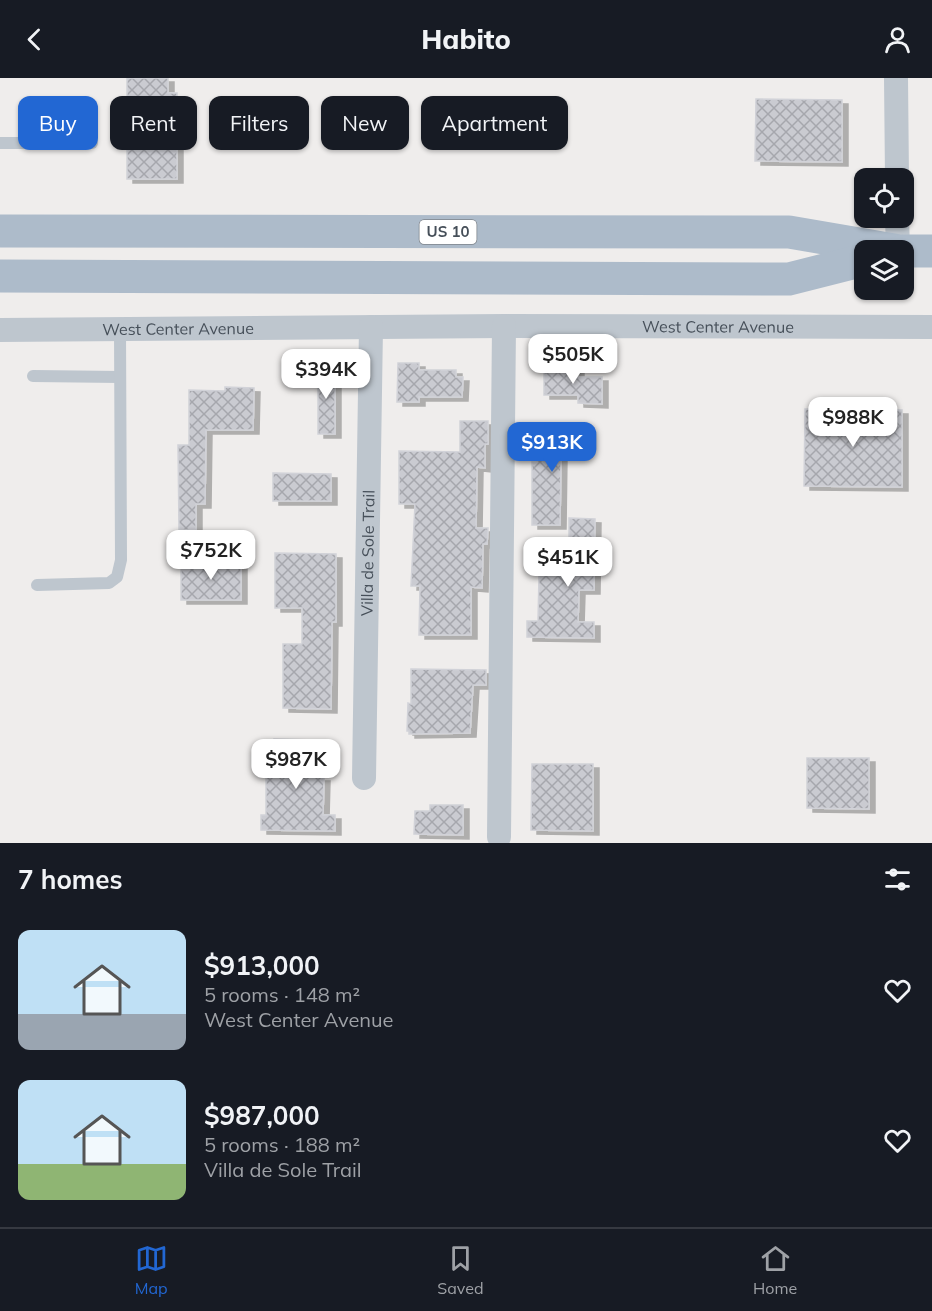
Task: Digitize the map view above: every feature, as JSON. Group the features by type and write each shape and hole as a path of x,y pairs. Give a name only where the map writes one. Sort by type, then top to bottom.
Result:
{"main road":[{"name":"US 10","path":"0,231 789,232 854,243"},
{"path":"914,251 932,251"},
{"path":"0,276 789,279 854,263"}],"street":[{"path":"896,78 897,168"},
{"path":"499,837 504,326"},
{"name":"West Center Avenue","path":"0,330 504,326 932,327"},
{"name":"Villa de Sole Trail","path":"364,778 371,327"}],"lane":[{"path":"0,142 18,142"},
{"path":"37,585 109,583 117,577 121,560 120,329"},
{"path":"33,376 120,377"}],"building":[{"path":"127,78 168,78 168,93 177,93 177,96 127,96"},
{"path":"756,99 842,100 842,162 755,161"},
{"path":"127,150 177,150 177,179 127,179"},
{"path":"398,363 419,363 419,370 456,370 456,377 463,377 462,397 419,397 419,402 397,402"},
{"path":"318,366 335,366 335,434 318,434"},
{"path":"544,368 578,368 578,377 602,377 602,404 578,403 578,395 544,395"},
{"path":"225,387 254,388 253,430 206,430 205,504 196,504 196,530 179,530 178,445 189,445 189,390 225,391"},
{"path":"805,409 902,410 902,487 804,486"},
{"path":"460,421 488,421 485,468 477,467 476,528 488,528 487,544 483,544 482,588 471,587 471,635 419,635 420,586 411,586 415,504 399,504 399,451 460,452"},
{"path":"537,431 586,432 586,453 561,453 560,525 532,525 532,462 537,462"},
{"path":"273,473 331,474 331,501 273,501"},
{"path":"569,518 595,519 594,590 579,590 578,622 594,622 594,638 527,637 527,621 538,621 539,574 569,575"},
{"path":"275,553 336,554 336,622 332,622 331,709 283,708 283,644 302,644 302,608 275,608"},
{"path":"181,562 241,563 241,600 181,600"},
{"path":"411,669 486,670 486,685 473,685 470,733 409,734 407,731 408,703 411,704"},
{"path":"274,739 318,740 317,777 324,777 323,815 335,815 335,831 261,830 261,815 266,815 266,775 273,775"},
{"path":"807,758 869,758 869,809 807,808"},
{"path":"532,764 593,764 593,831 531,830"},
{"path":"430,805 463,805 463,835 414,834 415,811 430,811"}]}
